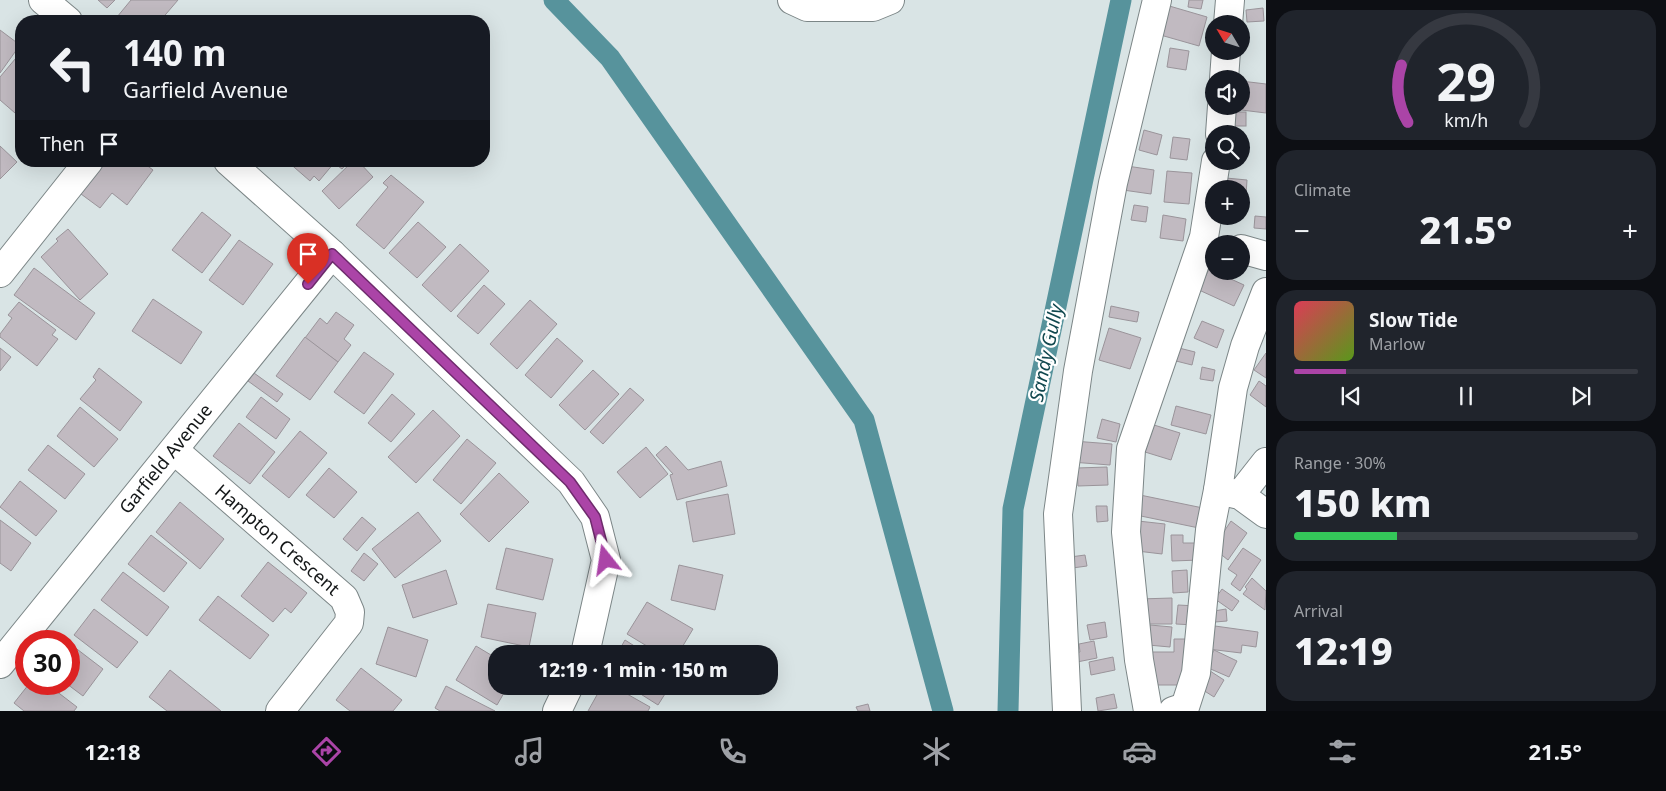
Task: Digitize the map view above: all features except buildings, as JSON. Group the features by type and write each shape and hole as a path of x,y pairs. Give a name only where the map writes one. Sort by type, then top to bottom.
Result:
{"street":[{"path":"43,0 61,15"},
{"path":"792,0 807,7 873,7 890,0"},
{"path":"1068,711 1058,514 1078,371 1110,202 1157,0"},
{"path":"1229,15 1230,0"},
{"path":"0,273 84,167"},
{"path":"235,167 332,254 570,482 595,517 606,560 587,645"},
{"path":"1215,235 1216,170"},
{"path":"1250,252 1266,256"},
{"name":"Garfield Avenue","path":"0,664 332,254"},
{"path":"1148,711 1138,660 1126,532 1131,449 1205,265"},
{"path":"1229,493 1233,388 1245,346 1266,292"},
{"name":"Hampton Crescent","path":"174,450 344,598 350,612 349,623 280,711"},
{"path":"1173,711 1185,707 1196,674 1210,530 1229,493 1266,462"},
{"path":"1229,493 1266,514"},
{"path":"557,711 565,695"}],"waterway":[{"path":"554,0 610,58 864,420 943,711"},
{"name":"Sandy Gully","path":"1008,711 1013,509 1121,0"}],"route":[{"path":"308,284 332,254 570,482 595,517 606,560"}]}
